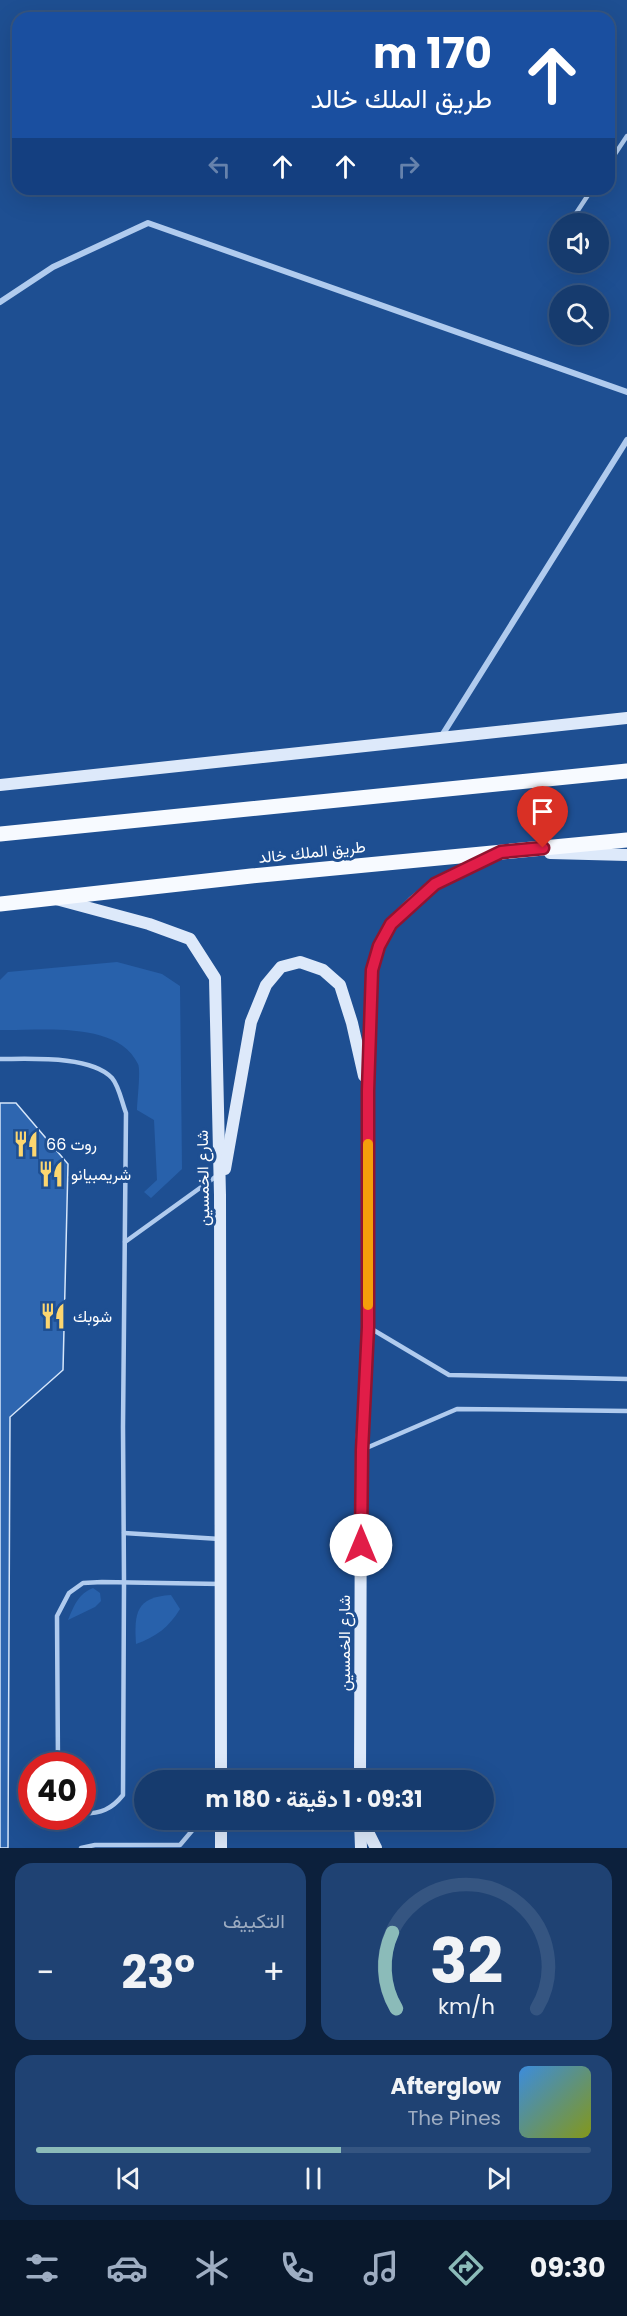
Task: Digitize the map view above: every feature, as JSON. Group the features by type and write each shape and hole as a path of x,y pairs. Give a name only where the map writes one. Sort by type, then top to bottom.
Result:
{"main road":[{"path":"0,834 627,771"},
{"name":"طريق الملك خالد","path":"0,904 252,876 627,840"}],"street":[{"path":"0,302 53,267 148,224 627,392"},
{"path":"440,739 627,440"},
{"path":"0,785 627,718"},
{"path":"501,852 627,855"},
{"name":"شارع الخمسين","path":"360,1770 362,1450 368,1327 368,1091 372,970 379,946 391,924 435,884 501,852"},
{"path":"0,909 54,899"},
{"name":"شارع الخمسين","path":"54,899 149,924 190,939 215,978 220,1173 221,1770"},
{"path":"220,1195 251,1022 266,985 281,967 300,962 323,970 340,985 352,1023 368,1091"},
{"path":"221,1830 221,1848"},
{"path":"361,1830 361,1848"},
{"path":"366,1830 376,1848"}],"lane":[{"path":"615,154 627,136"},
{"path":"576,213 588,195"},
{"path":"0,1059 43,1059 94,1066 113,1079 126,1113 123,1795 115,1805 96,1813"},
{"path":"125,1242 220,1173"},
{"path":"368,1327 449,1375 627,1379"},
{"path":"362,1450 456,1409 627,1411"},
{"path":"124,1533 222,1539"},
{"path":"58,1752 57,1616 69,1593 83,1583 222,1584"},
{"path":"81,1848 95,1845 180,1845 193,1830"}],"shaded area":[{"path":"117,962 162,974 180,986 182,1169 151,1198 144,1192 157,1180 154,1120 137,1110 139,1067 128,1050 113,1040 96,1034 56,1030 0,1030 0,980 8,972"},
{"path":"93,1588 100,1593 101,1601 95,1607 68,1620 80,1597"},
{"path":"171,1595 180,1609 176,1615 161,1631 136,1644 137,1615 144,1603 159,1596"}],"building":[{"path":"0,1103 16,1103 68,1164 63,1370 10,1417 8,1848 0,1848"}],"slow traffic":[{"path":"368,1144 368,1305"}],"place":[{"name":"روت 66","path":"26,1144"},
{"name":"شريمبيانو","path":"51,1174"},
{"name":"شوبك","path":"53,1316"}],"route":[{"path":"361,1545 362,1450 368,1327 368,1091 372,970 379,946 391,924 435,884 501,852 543,848"}]}
